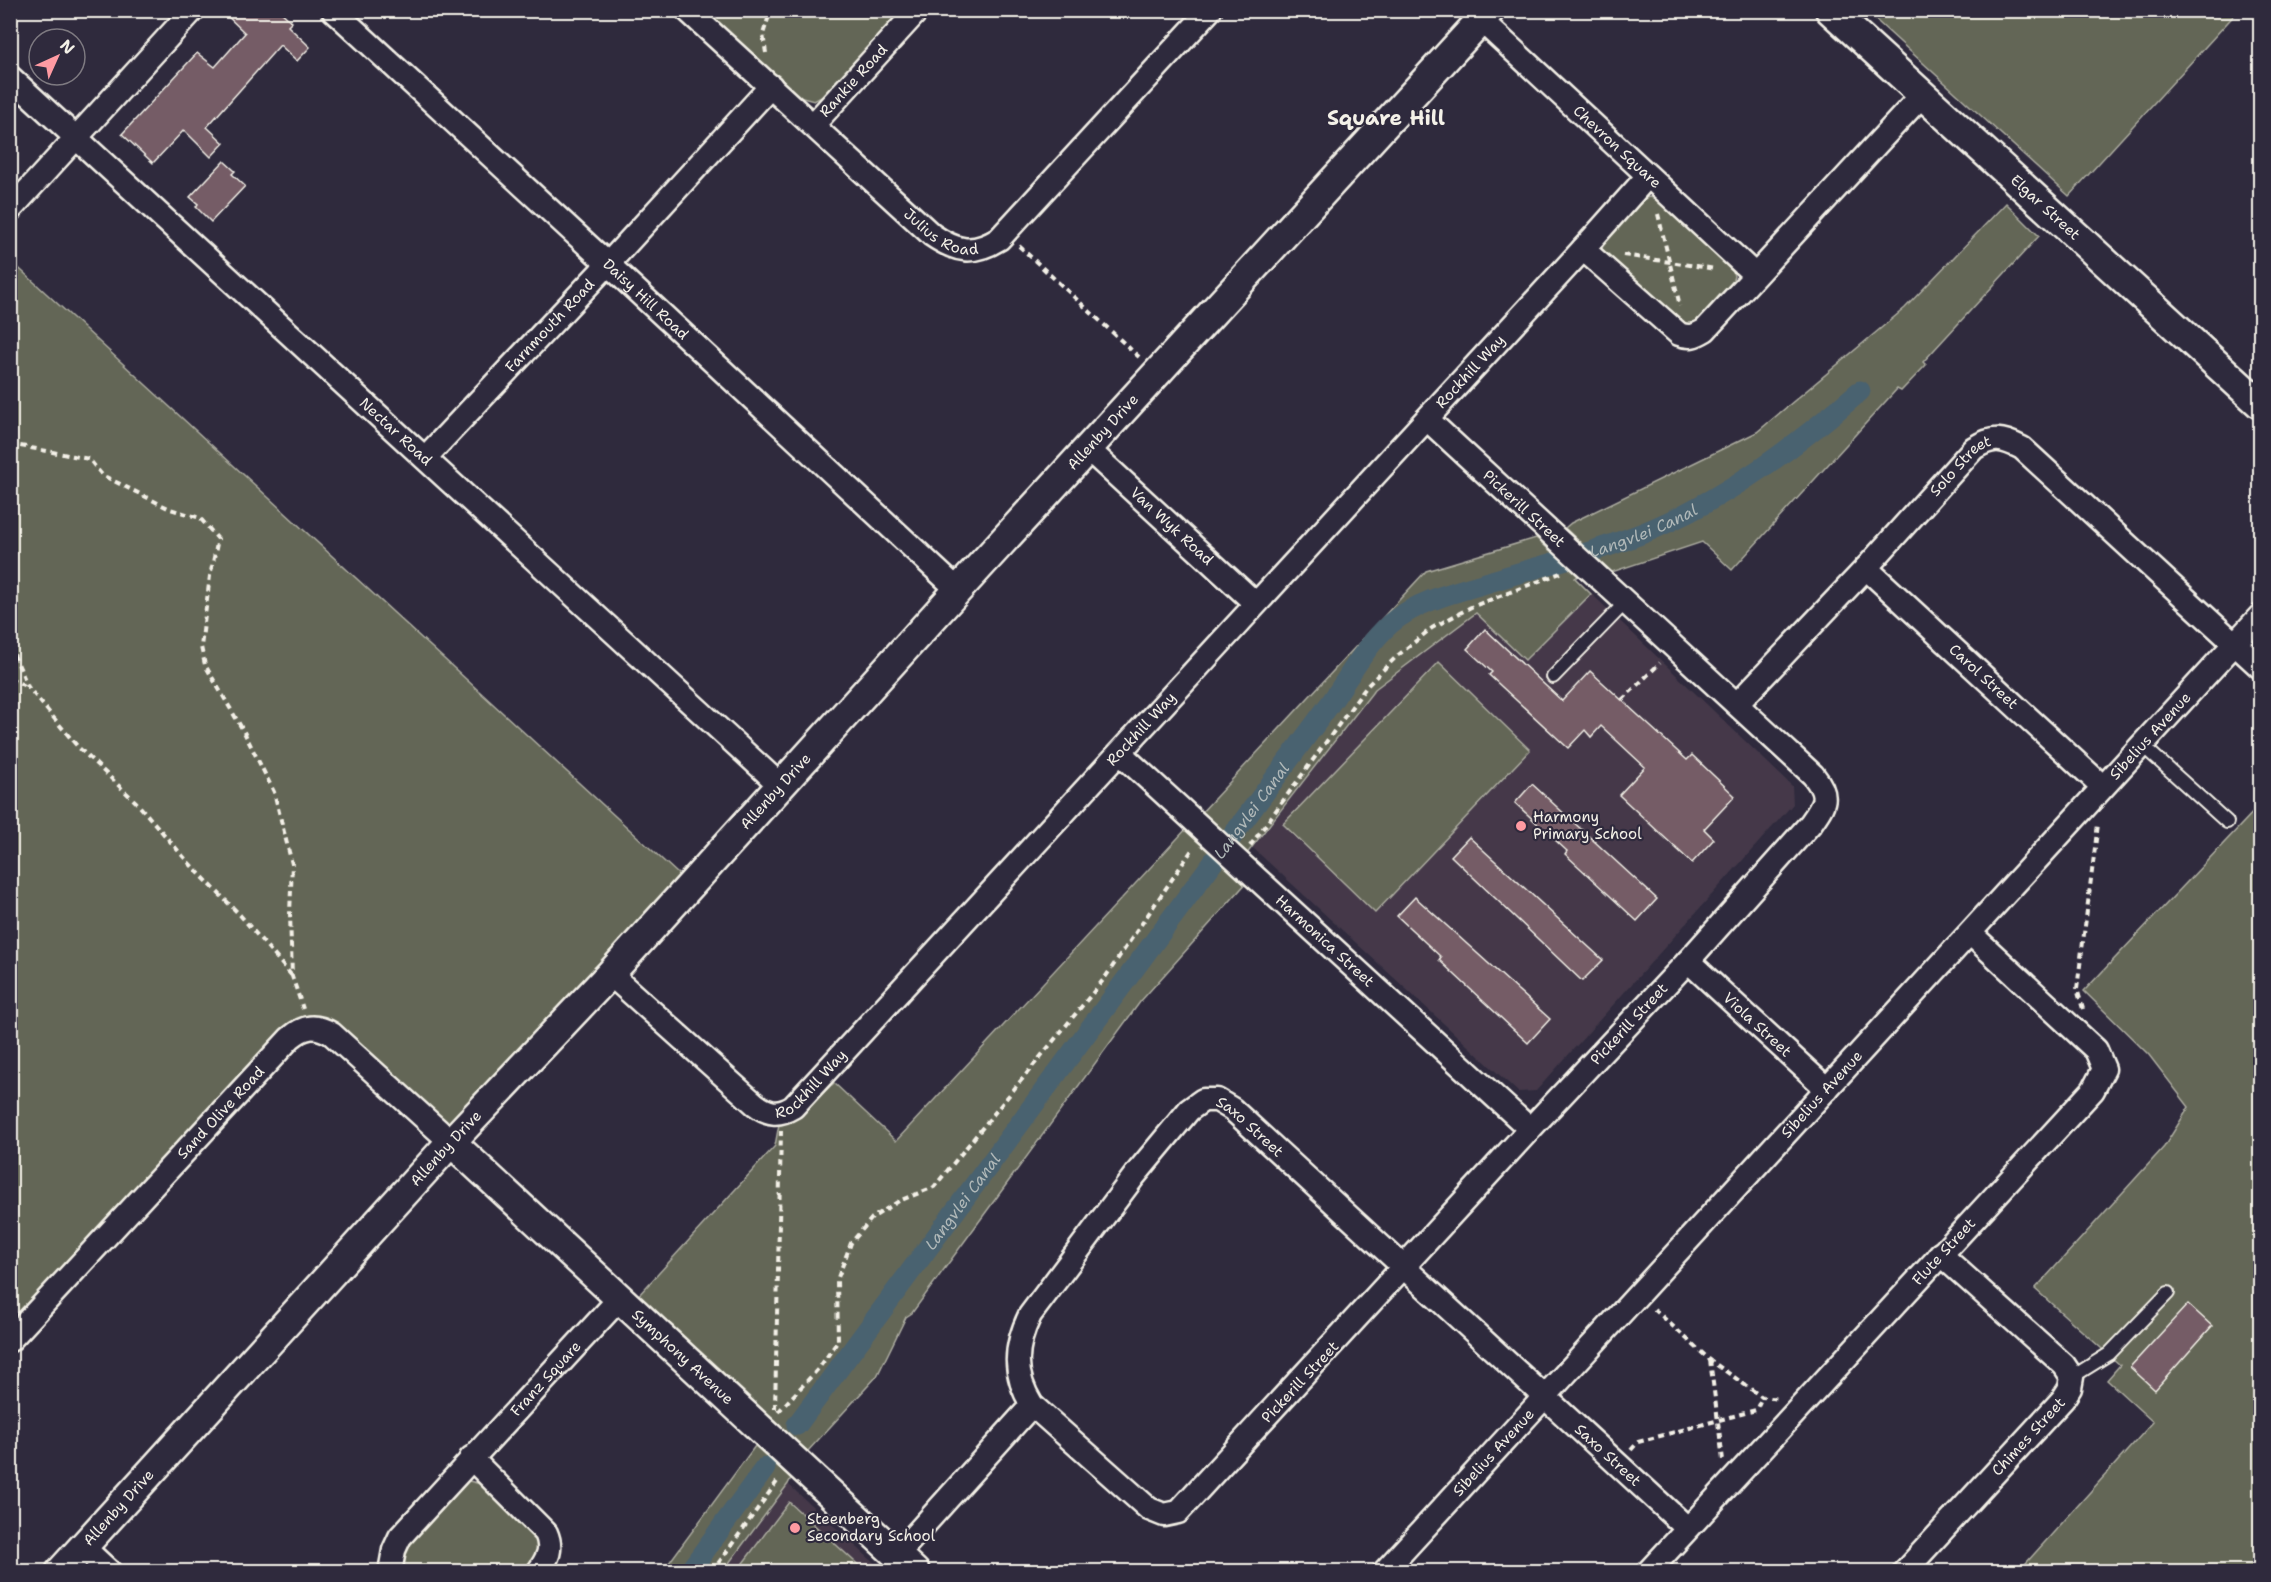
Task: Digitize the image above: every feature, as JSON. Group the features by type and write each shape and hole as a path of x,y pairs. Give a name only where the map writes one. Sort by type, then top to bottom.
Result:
{"street":[{"path":"10,210 193,10"},
{"name":"Daisy Hill Road","path":"333,10 958,590"},
{"name":"Julius Road","path":"687,10 932,235 961,250 975,250 993,243 1008,229 1210,10"},
{"name":"Rankie Road","path":"813,124 918,10"},
{"name":"Elgar Street","path":"1830,10 2260,404"},
{"name":"Chevron Square","path":"1480,14 1648,176 1754,274"},
{"name":"Allenby Drive","path":"60,1572 451,1142 610,974 780,785 1089,449 1480,14"},
{"name":"Nectar Road","path":"10,77 780,785"},
{"name":"Farnmouth Road","path":"425,458 608,264 771,86"},
{"path":"1583,249 1679,334 1688,337 1705,330 1754,274 1922,95"},
{"name":"Rockhill Way","path":"610,974 754,1104 769,1113 781,1113 798,1103 1648,176"},
{"name":"Pickerill Street","path":"1032,1405 1149,1509 1164,1515 1178,1512 1530,1129 1688,961 1811,824 1820,811 1824,798 1823,787 1813,775 1427,419"},
{"name":"Solo Street","path":"1737,704 1866,568 1974,448 1987,440 1999,439 2022,448 2260,668"},
{"name":"Van Wyk Road","path":"1089,449 1256,603"},
{"name":"Carol Street","path":"1866,568 2102,786"},
{"name":"Sibelius Avenue","path":"1384,1572 2260,616"},
{"name":"Harmonica Street","path":"1120,753 1530,1129"},
{"path":"1971,934 2096,1050"},
{"name":"Viola Street","path":"1688,961 1827,1089"},
{"path":"309,1026 322,1028 332,1034 451,1142"},
{"name":"Sand Olive Road","path":"10,1340 290,1038 309,1026"},
{"name":"Flute Street","path":"1648,1572 2093,1090 2104,1069 2096,1050"},
{"name":"Saxo Street","path":"1032,1405 1023,1390 1017,1350 1022,1331 1030,1315 1135,1175 1189,1110 1203,1100 1217,1100 1232,1108 1687,1528"},
{"name":"Symphony Avenue","path":"451,1142 764,1433 788,1470 906,1563"},
{"path":"1940,1254 2064,1365 2072,1377"},
{"name":"Franz Square","path":"390,1572 394,1550 400,1537 619,1299"},
{"name":"Chimes Street","path":"1904,1572 2063,1399 2070,1388 2072,1377"},
{"path":"906,1563 1032,1405"},
{"path":"471,1458 546,1533 550,1543 549,1553 538,1572"},
{"path":"82,1547 110,1572"}],"lane":[{"path":"1553,676 1626,602"},
{"path":"2142,745 2227,822"},
{"path":"2072,1377 2109,1354 2168,1293"}],"path":[{"path":"771,10 763,34 771,86"},
{"path":"1648,176 1688,337"},
{"path":"1008,229 1018,246 1157,374"},
{"path":"1583,249 1754,274"},
{"path":"10,444 89,459 102,475 170,510 200,518 218,539 208,586 201,647 205,665 244,732 274,792 292,864 290,914 292,976 309,1026"},
{"path":"781,1113 775,1414 819,1368 838,1341 837,1280 851,1243 872,1218 899,1201 934,1187 1104,979 1225,847 1367,686 1397,656 1431,628 1472,607 1584,563"},
{"path":"10,645 28,687 78,747 136,802 188,862 240,915 292,976"},
{"path":"1622,700 1675,647"},
{"path":"10,678 28,687"},
{"path":"2096,1050 2077,989 2102,786"},
{"path":"1638,1294 1710,1360 1762,1397 1804,1402"},
{"path":"1710,1360 1727,1485"},
{"path":"1617,1464 1638,1442 1756,1410 1762,1397"},
{"path":"712,1572 788,1470"}],"shaded area":[{"name":"Harmony Primary School","path":"1575,578 1792,786 1793,804 1536,1091 1518,1092 1253,848 1375,689 1476,613"},
{"name":"Steenberg Secondary School","path":"788,1484 883,1571 723,1572"}],"green space":[{"path":"701,11 905,11 829,93 814,101 795,96"},
{"path":"1866,11 2238,11 2069,196"},
{"path":"1650,197 1662,201 1731,265 1734,276 1731,287 1699,323 1689,326 1677,325 1609,262 1602,250 1604,237 1640,199"},
{"path":"2006,203 2039,236 1923,362 1926,365 1901,391 1897,389 1732,570 1702,542 1612,572 1565,528 1757,432 1905,308"},
{"path":"10,260 690,885 451,1142 309,1027 10,1340"},
{"path":"1536,538 1578,576 1575,578 1591,594 1525,660 1476,613 1375,689 1246,855 1201,813 1426,571"},
{"path":"1439,662 1530,750 1375,913 1283,824"},
{"path":"2260,805 2260,1571 2018,1572 2153,1422 2107,1380 2120,1365 2035,1289 2164,1147 2189,1107 2149,1055 2084,991"},
{"path":"1188,827 1248,881 1140,1002 912,1313 906,1317 877,1376 807,1452 638,1296 775,1146 779,1124 793,1120 834,1083 896,1141"},
{"path":"755,1446 791,1478 788,1484 723,1571 663,1571"},
{"path":"464,1482 481,1484 540,1541 538,1556 527,1571 398,1572 397,1557"},
{"name":"Steenberg Secondary School","path":"789,1502 865,1571 737,1571"}],"building":[{"path":"221,10 279,10 292,22 288,26 310,47 297,61 280,45 207,127 224,143 211,157 184,130 153,163 122,134 197,53 215,67 245,33"},
{"path":"224,161 235,171 232,174 245,186 211,222 196,207 198,204 190,197"},
{"path":"1485,629 1562,701 1590,671 1687,760 1692,755 1735,796 1704,829 1714,839 1692,863 1619,795 1645,767 1601,726 1591,737 1585,730 1568,748 1489,675 1492,672 1467,649"},
{"path":"1532,784 1657,899 1637,921 1565,854 1567,851 1515,803"},
{"path":"1469,837 1603,960 1582,981 1451,856"},
{"path":"1415,897 1550,1019 1528,1043 1439,960 1441,957 1397,916"},
{"path":"2188,1304 2212,1326 2155,1390 2130,1367"}],"waterway":[{"name":"Langvlei Canal","path":"797,1425 1327,708 1364,654 1390,624 1412,609 1437,598 1613,544 1682,516 1762,468 1860,391"},
{"name":"Langvlei Canal","path":"689,1572 765,1468"}],"place":[{"name":"Harmony Primary School","path":"1521,826"},
{"name":"Steenberg Secondary School","path":"795,1528"}],"district":[{"name":"Square Hill","path":"1386,118"}]}
